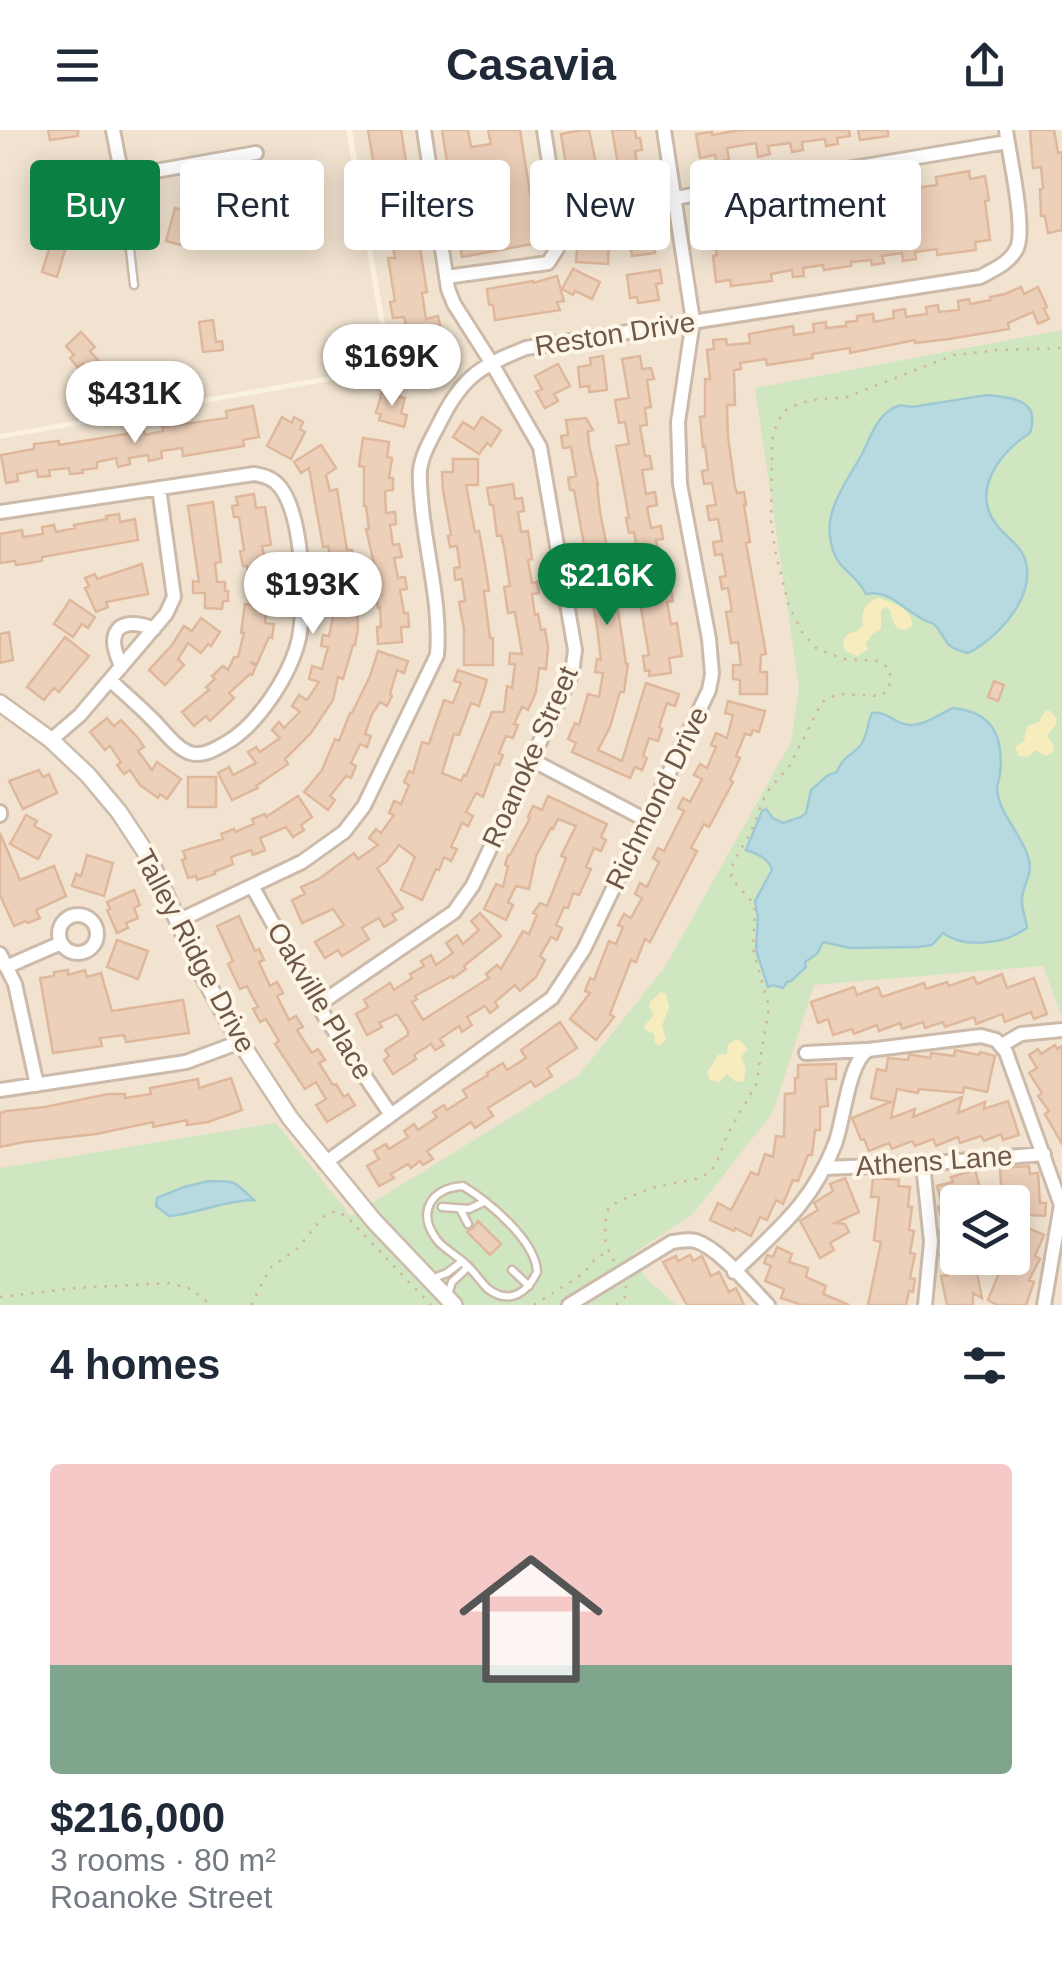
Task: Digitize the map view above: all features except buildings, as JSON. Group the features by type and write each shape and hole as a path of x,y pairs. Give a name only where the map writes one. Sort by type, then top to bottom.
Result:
{"street":[{"path":"113,130 119,160"},
{"name":"Roanoke Street","path":"318,1005 454,912 473,885 572,674 574,650 540,447 454,304 446,276 424,130"},
{"path":"446,276 548,263 557,249 544,130"},
{"name":"Richmond Drive","path":"325,1163 552,998 584,948 709,690 710,639 680,484 678,422 693,321 664,130"},
{"path":"675,198 1006,136"},
{"name":"Reston Drive","path":"178,920 302,862 344,832 364,806 438,655 439,630 425,538 420,469 454,394 474,375 491,362 526,348 980,277 1000,266 1017,248 1020,226 1006,136"},
{"path":"160,170 256,154"},
{"path":"0,512 254,474 269,477 279,485 288,500 298,537 304,601 298,641 279,687 240,735 206,754 191,753 172,740 110,680"},
{"path":"51,740 80,715 154,629 174,597 159,488"},
{"path":"121,667 114,642 121,626 142,624 154,629"},
{"name":"Talley Ridge Drive","path":"0,703 51,740 119,812 148,856 204,976 240,1042 290,1118 374,1221 430,1280 444,1302"},
{"path":"532,760 646,820"},
{"name":"Oakville Place","path":"252,886 318,1005 391,1115"},
{"path":"36,1085 15,984 3,961 61,943"},
{"path":"1002,1045 1021,1034 1062,1030"},
{"path":"806,1054 981,1036 1002,1045 1061,1204 1044,1305"},
{"path":"0,1090 186,1062 240,1042"},
{"path":"734,1272 799,1209 819,1180 836,1140 856,1067 861,1054 868,1050"},
{"name":"Athens Lane","path":"824,1168 1044,1154"},
{"path":"923,1164 931,1242 925,1305"},
{"path":"569,1305 672,1242 688,1240 698,1241 715,1253 768,1305"}],"lane":[{"path":"130,250 134,285"},
{"path":"463,1186 484,1202 533,1252 537,1272 529,1286 515,1297 489,1290 439,1242 427,1216 436,1193 448,1187 463,1186"},
{"path":"442,1206 469,1209 484,1202"},
{"path":"460,1209 468,1224"},
{"path":"430,1280 464,1262"},
{"path":"444,1302 452,1282 466,1269 464,1262"},
{"path":"512,1270 529,1286"}],"path":[{"path":"616,1305 625,1297 627,1288 609,1251 604,1226 611,1205 655,1187 709,1173 756,1085 769,1007 753,949 755,910 734,882 733,862 752,832 769,789 790,766 822,702 838,694 878,697 891,681 891,672 883,662 850,660 817,649 793,614 771,523 772,440 777,422 796,404 846,397 954,355 1062,348"},
{"path":"251,1305 270,1268 298,1248 323,1217 336,1211 444,1302"},
{"path":"534,1305 583,1274 596,1258 609,1251"},
{"path":"0,1297 170,1283 195,1291 211,1305"}],"shaded area":[{"path":"0,130 346,130 351,160 344,160 344,250 367,250 387,366 0,434"},
{"path":"352,130 1062,130 1062,1305 0,1305 0,439 393,370 372,250 510,250 510,160 357,160"}],"green space":[{"path":"1062,330 1062,1017 1043,966 814,985 773,1112 693,1214 631,1255 646,1278 676,1305 0,1305 0,1168 276,1123 351,1216 579,1075 665,967 791,742 799,687 755,388"}],"sand":[{"path":"879,598 906,611 912,626 898,628 885,607 881,611 881,629 872,634 866,644 868,649 858,656 847,652 844,639 863,626 865,608"},
{"path":"1045,711 1057,718 1047,735 1053,752 1046,756 1035,750 1028,757 1019,756 1015,747 1024,741 1027,726 1039,722"},
{"path":"661,992 666,994 669,1007 662,1026 666,1040 659,1046 654,1034 644,1026 654,1015 650,1002"},
{"path":"737,1039 748,1049 741,1057 746,1068 744,1081 736,1082 727,1074 719,1082 710,1080 707,1073 718,1055 727,1054 728,1044"}],"water":[{"path":"987,395 1022,402 1031,413 1030,433 1000,460 986,498 996,524 1022,553 1027,573 1020,601 1012,614 991,637 968,653 950,645 934,624 893,599 866,594 836,557 830,525 839,494 885,414 898,406"},
{"path":"953,708 967,710 987,721 997,738 1001,761 999,799 1030,865 1022,898 1027,928 1005,939 981,943 957,940 943,933 932,945 917,947 850,948 823,942 817,954 805,962 806,967 783,988 768,987 756,950 755,901 772,870 765,859 746,850 762,811 766,809 783,823 806,813 811,790 837,772 844,759 860,746 872,713 910,725"},
{"path":"209,1181 235,1183 254,1200 169,1216 156,1206 157,1198"}]}
